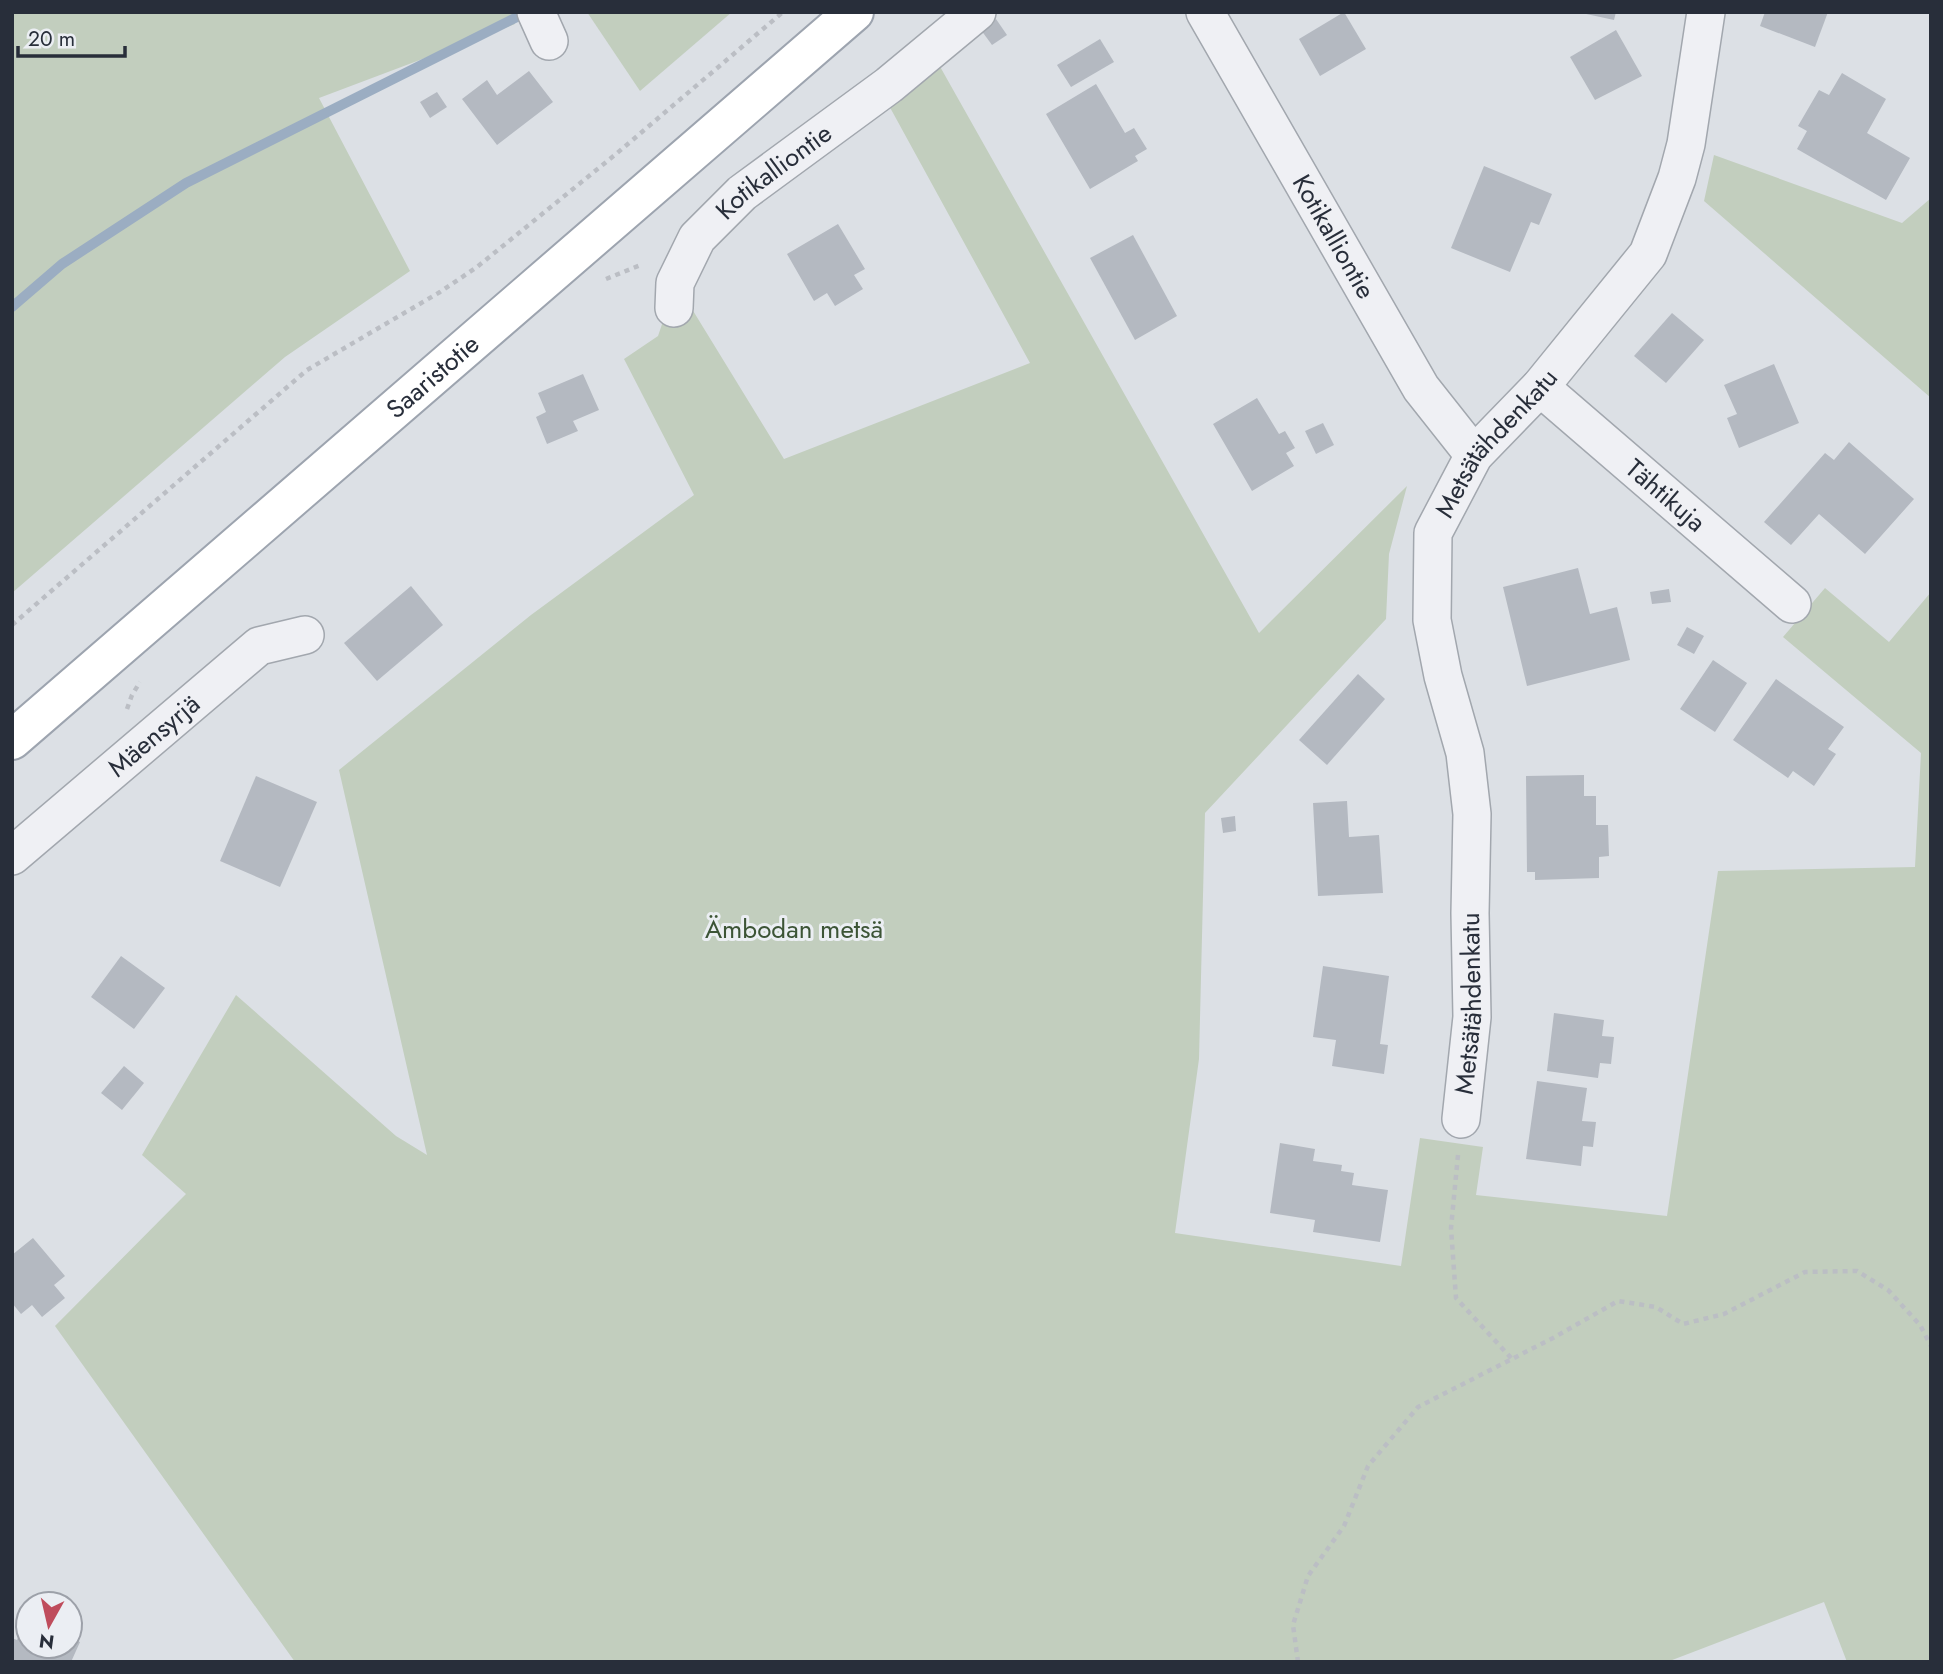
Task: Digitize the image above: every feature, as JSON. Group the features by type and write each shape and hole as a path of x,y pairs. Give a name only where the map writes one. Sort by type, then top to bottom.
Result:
{"main road":[{"name":"Saaristotie","path":"12,740 854,12"}],"street":[{"name":"Kotikalliontie","path":"674,308 675,283 697,238 742,193 889,85 977,12"},
{"name":"Kotikalliontie","path":"1205,12 1421,388 1474,455"},
{"name":"Metsätähdenkatu","path":"1461,1119 1472,1017 1472,814 1465,753 1443,676 1432,620 1433,533 1474,455 1540,387 1648,254 1677,178 1686,144 1706,12"},
{"name":"Tähtikuja","path":"1540,387 1792,604"},
{"name":"Mäensyrjä","path":"12,856 260,646 305,635"}],"path":[{"path":"12,625 307,370 440,292 477,267 627,145 783,12"},
{"path":"1461,1119 1451,1228 1456,1298 1512,1359"},
{"path":"1298,1662 1293,1625 1308,1576 1344,1526 1368,1466 1419,1407 1618,1301 1656,1307 1683,1324 1724,1314 1805,1272 1857,1271 1888,1290 1920,1325 1931,1346"}],"green space":[{"path":"12,12 512,12 515,24 319,98 410,271 285,357 12,593"},
{"path":"587,12 732,12 640,91"},
{"name":"Ämbodan metsä","path":"938,63 1259,633 1407,486 1389,554 1386,619 1205,813 1199,1059 1175,1233 1401,1266 1420,1138 1483,1147 1476,1195 1667,1216 1718,871 1915,867 1921,753 1783,637 1825,588 1889,642 1931,592 1931,1662 1847,1662 1824,1602 1667,1662 295,1662 55,1326 186,1194 142,1155 236,995 396,1136 427,1155 339,770 531,615 694,495 624,359 658,336 676,283 784,459 1030,363 887,102"},
{"path":"1714,155 1902,223 1931,198 1931,398 1704,201"}],"building":[{"path":"1344,12 1366,49 1320,76 1299,39"},
{"path":"1577,12 1616,12 1614,20"},
{"path":"1765,12 1828,12 1815,47 1760,26"},
{"path":"996,19 1007,35 992,45 981,30"},
{"path":"1616,30 1642,76 1595,100 1570,57"},
{"path":"1100,39 1114,62 1071,87 1057,65"},
{"path":"529,71 553,102 497,145 462,99 487,80 497,95"},
{"path":"1842,73 1886,99 1867,133 1910,158 1886,200 1797,149 1807,131 1798,126 1819,90 1829,95"},
{"path":"1096,84 1125,133 1134,128 1147,149 1135,156 1138,161 1090,189 1046,114"},
{"path":"437,92 447,107 430,118 420,102"},
{"path":"1484,166 1552,194 1539,225 1531,222 1510,272 1451,248"},
{"path":"838,224 865,269 854,275 863,289 835,306 827,293 814,301 787,254"},
{"path":"1133,235 1177,316 1135,340 1090,258"},
{"path":"1672,313 1704,340 1666,383 1634,356"},
{"path":"1774,364 1799,423 1739,448 1727,418 1737,414 1724,385"},
{"path":"583,374 599,410 573,421 578,431 547,444 536,417 546,412 538,393"},
{"path":"1257,398 1279,434 1285,431 1295,448 1286,453 1294,466 1252,491 1213,424"},
{"path":"1323,423 1334,445 1316,454 1305,431"},
{"path":"1849,442 1914,499 1865,554 1819,514 1791,545 1764,522 1825,453 1834,460"},
{"path":"1578,568 1590,614 1617,607 1630,660 1527,686 1503,587"},
{"path":"411,586 443,625 377,681 344,643"},
{"path":"1669,589 1671,602 1652,604 1650,592"},
{"path":"1687,627 1704,636 1694,654 1677,645"},
{"path":"1713,660 1747,683 1715,732 1680,709"},
{"path":"1358,674 1385,699 1327,765 1299,740"},
{"path":"1776,679 1844,727 1828,749 1836,754 1814,786 1793,771 1788,778 1733,740"},
{"path":"1584,775 1584,796 1596,796 1596,825 1608,825 1609,856 1599,857 1599,878 1535,880 1535,872 1527,872 1526,776"},
{"path":"256,776 317,802 280,887 220,861"},
{"path":"1347,801 1349,837 1379,835 1383,893 1318,896 1313,803"},
{"path":"1235,816 1236,831 1223,833 1221,818"},
{"path":"121,956 165,988 134,1029 91,997"},
{"path":"1323,966 1389,976 1380,1044 1388,1045 1384,1074 1332,1066 1336,1040 1313,1037"},
{"path":"1554,1013 1604,1020 1602,1036 1614,1037 1611,1064 1600,1063 1598,1078 1547,1071"},
{"path":"124,1066 144,1083 122,1110 101,1093"},
{"path":"1537,1081 1587,1088 1582,1121 1596,1122 1593,1147 1583,1146 1581,1166 1526,1159"},
{"path":"1280,1143 1315,1149 1313,1161 1342,1165 1341,1171 1354,1173 1352,1185 1388,1190 1380,1242 1313,1232 1315,1220 1270,1213"},
{"path":"33,1238 65,1276 54,1285 65,1298 42,1317 32,1305 21,1314 12,1303 12,1255"},
{"path":"12,1638 14,1660 72,1660 12,1662"}],"waterway":[{"path":"12,307 62,264 186,183 527,12"}]}
